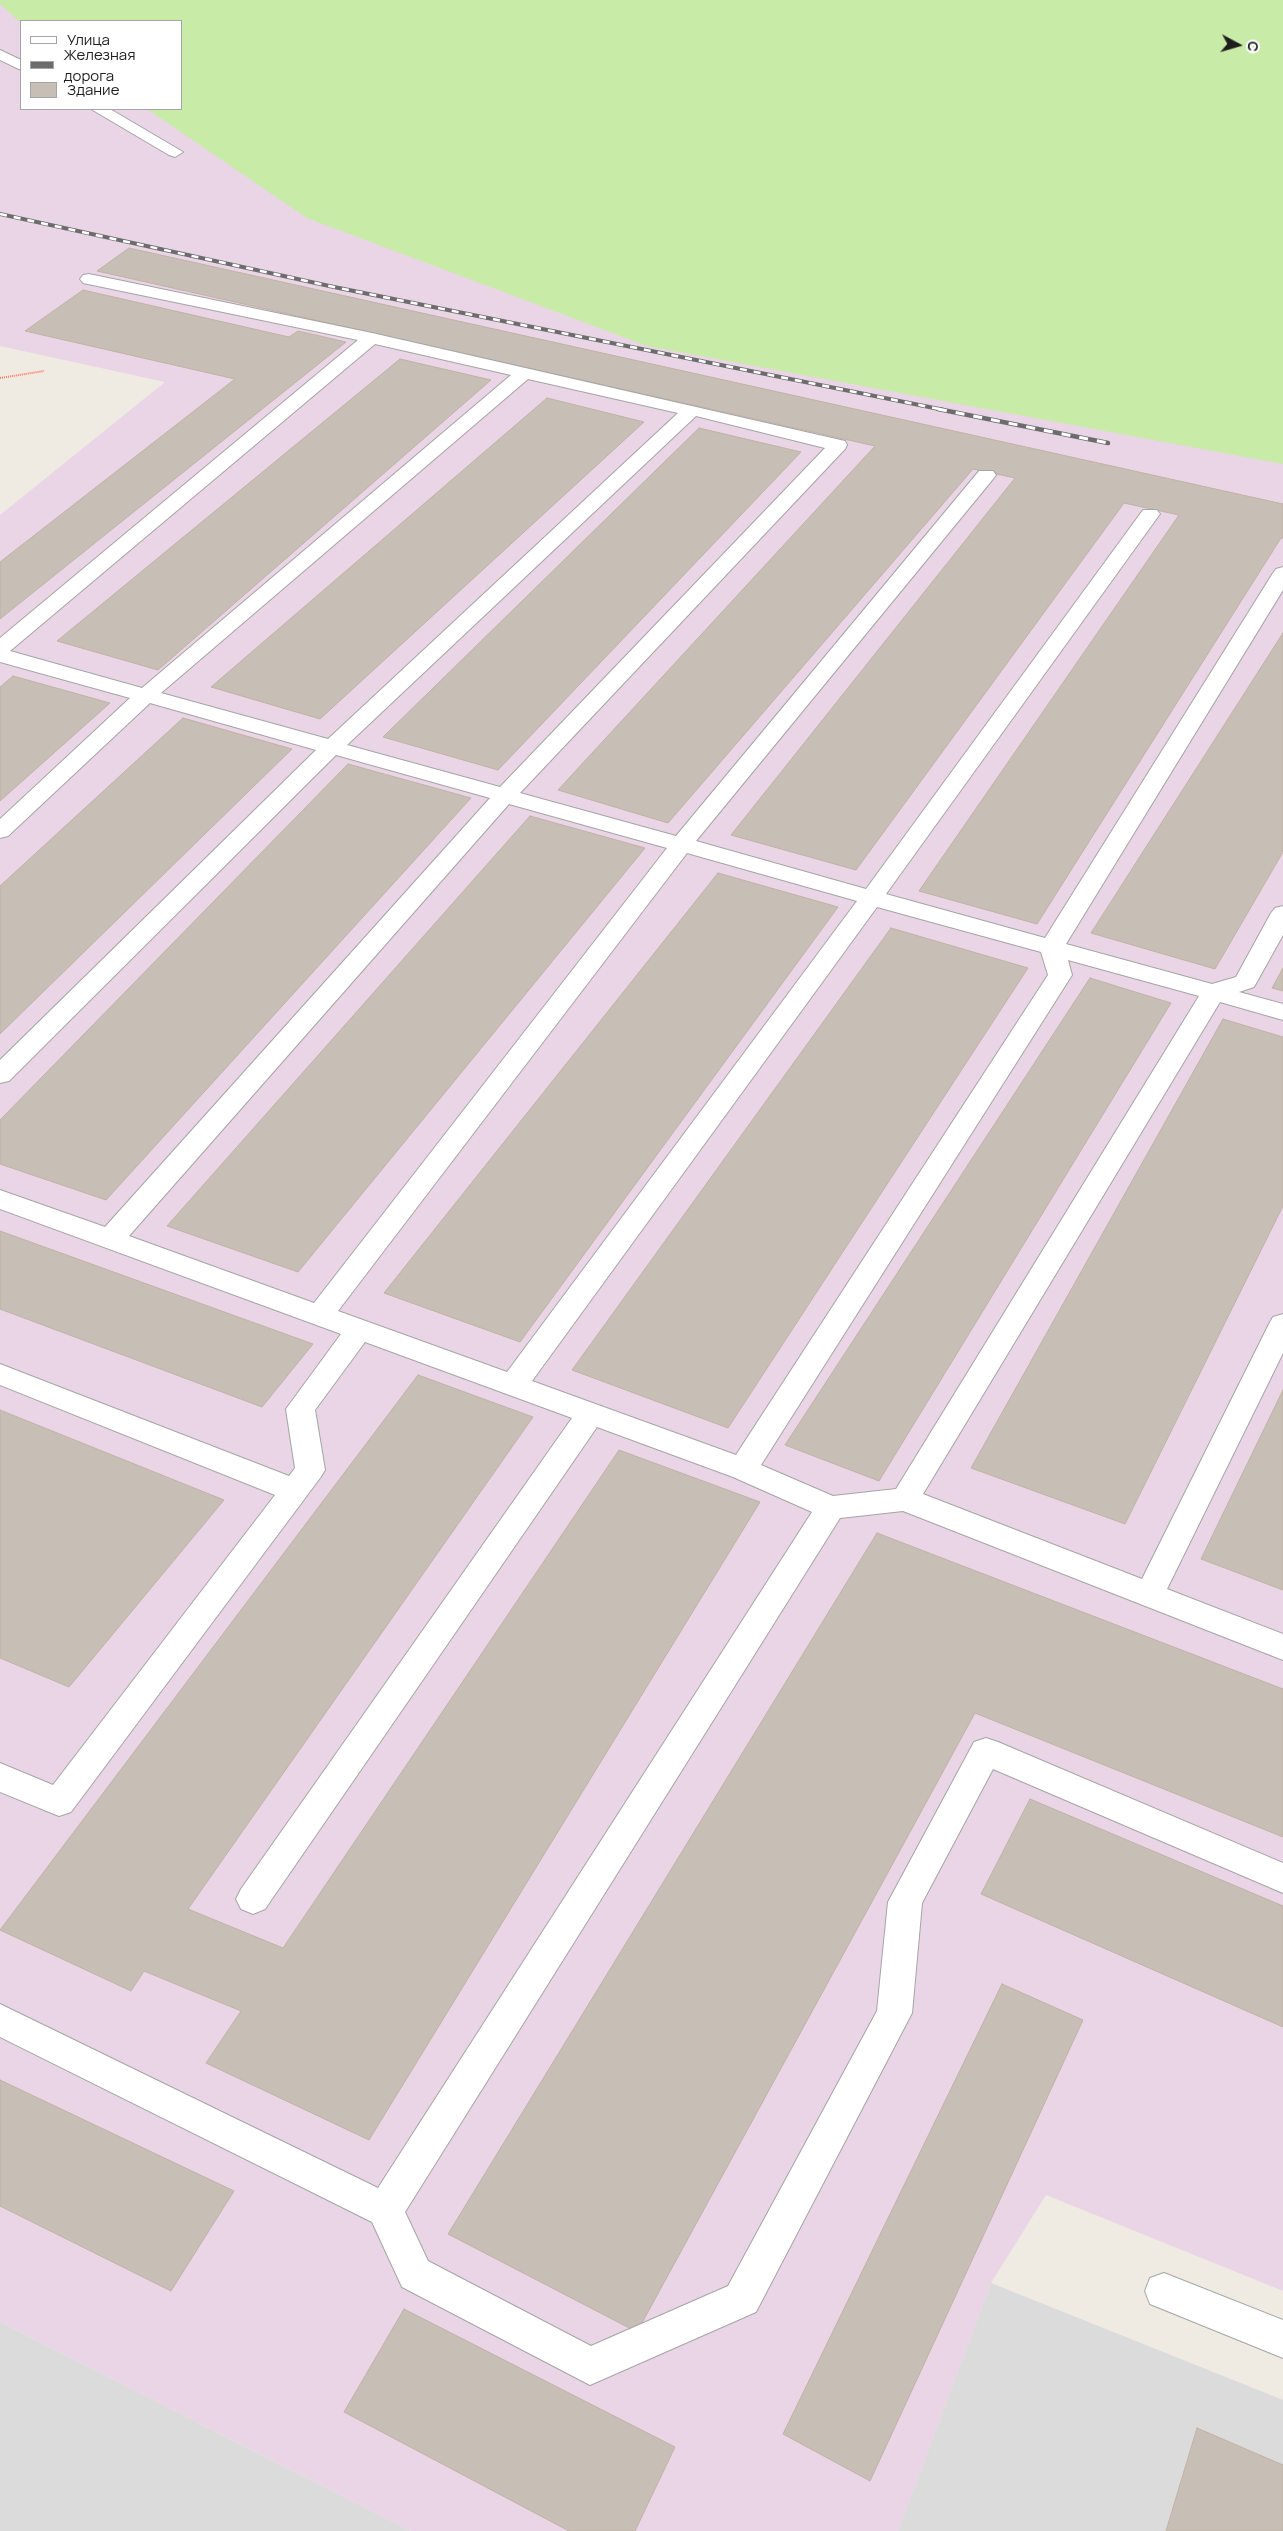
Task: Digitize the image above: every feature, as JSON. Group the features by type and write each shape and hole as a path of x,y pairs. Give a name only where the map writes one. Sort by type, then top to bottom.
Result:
{"street":[{"path":"0,54 20,65"},
{"path":"101,110 175,152"},
{"path":"89,279 372,338 838,445 505,795 110,1239"},
{"path":"0,649 372,338"},
{"path":"0,831 146,695 524,373"},
{"path":"0,1075 332,747 692,410"},
{"path":"319,1316 682,844 986,475"},
{"path":"513,1386 1150,514"},
{"path":"743,1469 1060,975 1052,947 1283,573"},
{"path":"0,654 1283,1012"},
{"path":"905,1500 1214,992 1245,982 1283,913"},
{"path":"0,1199 743,1469 832,1508 905,1500 1283,1647"},
{"path":"1149,1595 1283,1324"},
{"path":"0,1777 58,1802 310,1470 300,1410 359,1330"},
{"path":"0,1374 294,1490"},
{"path":"253,1899 591,1414"},
{"path":"385,2210 832,1508"},
{"path":"0,2020 385,2210 415,2274 590,2366 742,2298 894,2013 905,1902 986,1751 1283,1878"},
{"path":"1164,2291 1283,2339"}],"path":[{"path":"0,378 44,371"}],"shaded area":[{"path":"0,0 1283,0 1283,2291 1046,2195 991,2283 898,2531 411,2531 0,2322 0,515 165,382 0,346"},
{"path":"991,2283 1283,2400 1283,2531 898,2531"},
{"path":"0,2322 411,2531 0,2531"}],"green space":[{"path":"0,0 1283,0 1283,464 647,346 307,218 148,110 182,110 182,20 20,20 20,22 0,4"}],"building":[{"path":"129,248 1283,504 1283,538 1281,538 1037,924 919,891 1179,515 1124,503 856,870 731,835 1015,478 973,469 668,823 558,790 875,446 97,271"},
{"path":"83,290 289,337 298,331 346,342 0,619 0,562 235,379 25,331"},
{"path":"400,359 491,380 158,670 57,641"},
{"path":"547,398 644,422 320,719 211,687"},
{"path":"699,428 801,452 498,770 383,737"},
{"path":"1283,633 1283,852 1215,969 1091,933"},
{"path":"13,676 110,703 0,801 0,687"},
{"path":"183,718 292,749 0,1034 0,886"},
{"path":"348,764 471,798 106,1200 0,1164 0,1120"},
{"path":"530,816 645,848 298,1272 167,1226"},
{"path":"718,873 838,907 520,1342 384,1293"},
{"path":"891,928 1028,968 728,1428 572,1370"},
{"path":"1283,968 1283,991 1272,988"},
{"path":"1090,978 1171,1003 879,1481 785,1445"},
{"path":"1223,1019 1283,1037 1283,1206 1125,1524 971,1468"},
{"path":"0,1231 313,1344 262,1407 0,1309"},
{"path":"418,1375 533,1417 188,1909 283,1948 619,1450 760,1502 369,2140 206,2063 241,2011 144,1971 131,1991 0,1930"},
{"path":"1283,1390 1283,1590 1201,1559"},
{"path":"0,1410 224,1500 69,1687 0,1658"},
{"path":"877,1533 1283,1689 1283,1837 975,1713 637,2332 448,2234"},
{"path":"1030,1799 1283,1906 1283,2027 981,1894"},
{"path":"1002,1984 1083,2020 870,2481 783,2434"},
{"path":"0,2080 234,2191 171,2291 0,2206"},
{"path":"404,2309 675,2447 635,2531 569,2531 344,2412"},
{"path":"1197,2428 1283,2465 1283,2531 1166,2531"}],"railway":[{"path":"0,214 334,287 944,410"},
{"path":"938,409 1108,443"}]}
